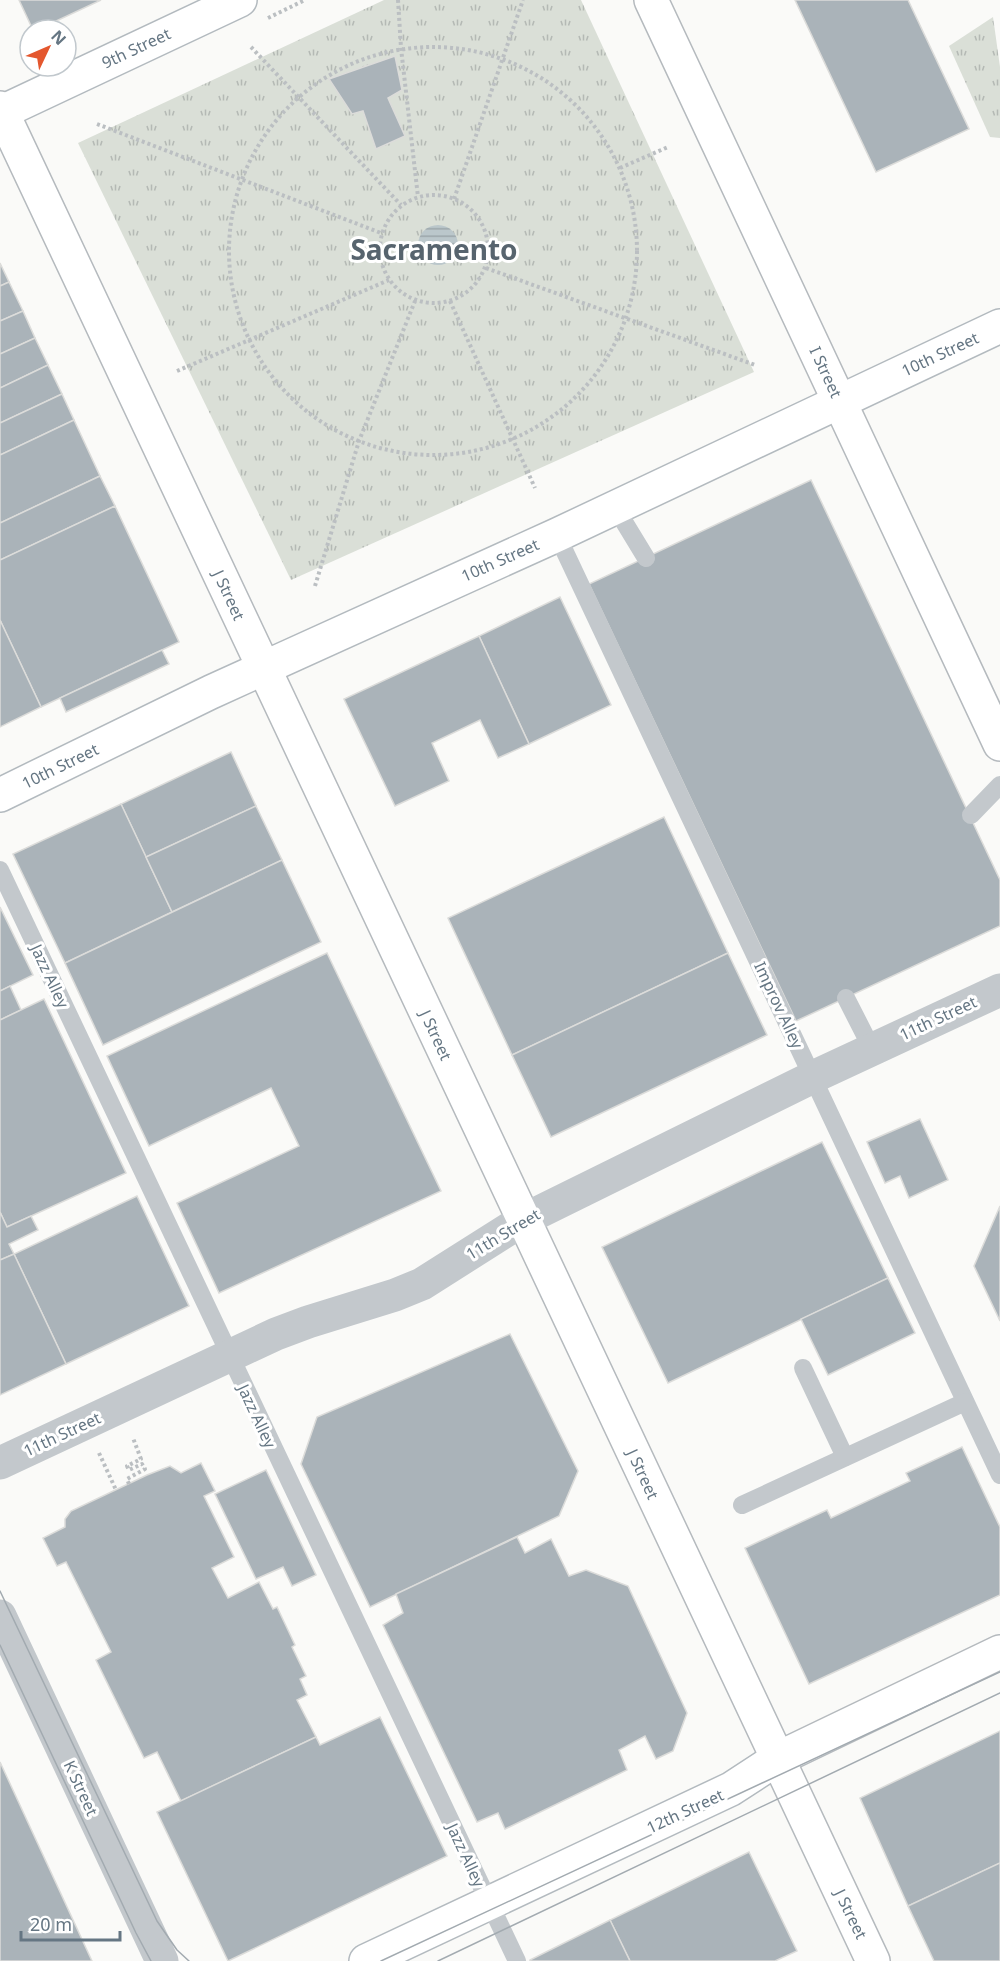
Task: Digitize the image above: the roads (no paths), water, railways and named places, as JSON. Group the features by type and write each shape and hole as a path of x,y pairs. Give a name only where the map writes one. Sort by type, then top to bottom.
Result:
{"main road":[{"name":"9th Street","path":"1,111 240,0"},
{"name":"I Street","path":"651,0 1000,744"},
{"name":"J Street","path":"1,111 873,1961"},
{"name":"10th Street","path":"0,795 264,668 557,535 1000,326"},
{"name":"12th Street","path":"366,1961 731,1790 777,1759 1000,1652"}],"street":[{"name":"11th Street","path":"0,1463 308,1322 395,1296 422,1284 523,1220 813,1077 1000,990"},
{"name":"K Street","path":"0,1616 162,1961"}],"lane":[{"path":"615,507 646,558"},
{"name":"Improv Alley","path":"557,535 1000,1475"},
{"path":"970,815 1000,785"},
{"name":"Jazz Alley","path":"0,870 516,1961"},
{"path":"846,998 872,1049"},
{"path":"803,1368 845,1458"},
{"path":"742,1505 965,1402"}],"tram line":[{"path":"0,1591 157,1921 177,1950 189,1961"},
{"path":"0,1645 151,1961"},
{"path":"381,1961 1000,1672"},
{"path":"438,1961 1000,1693"}],"district":[{"name":"Sacramento","path":"434,250"}]}
